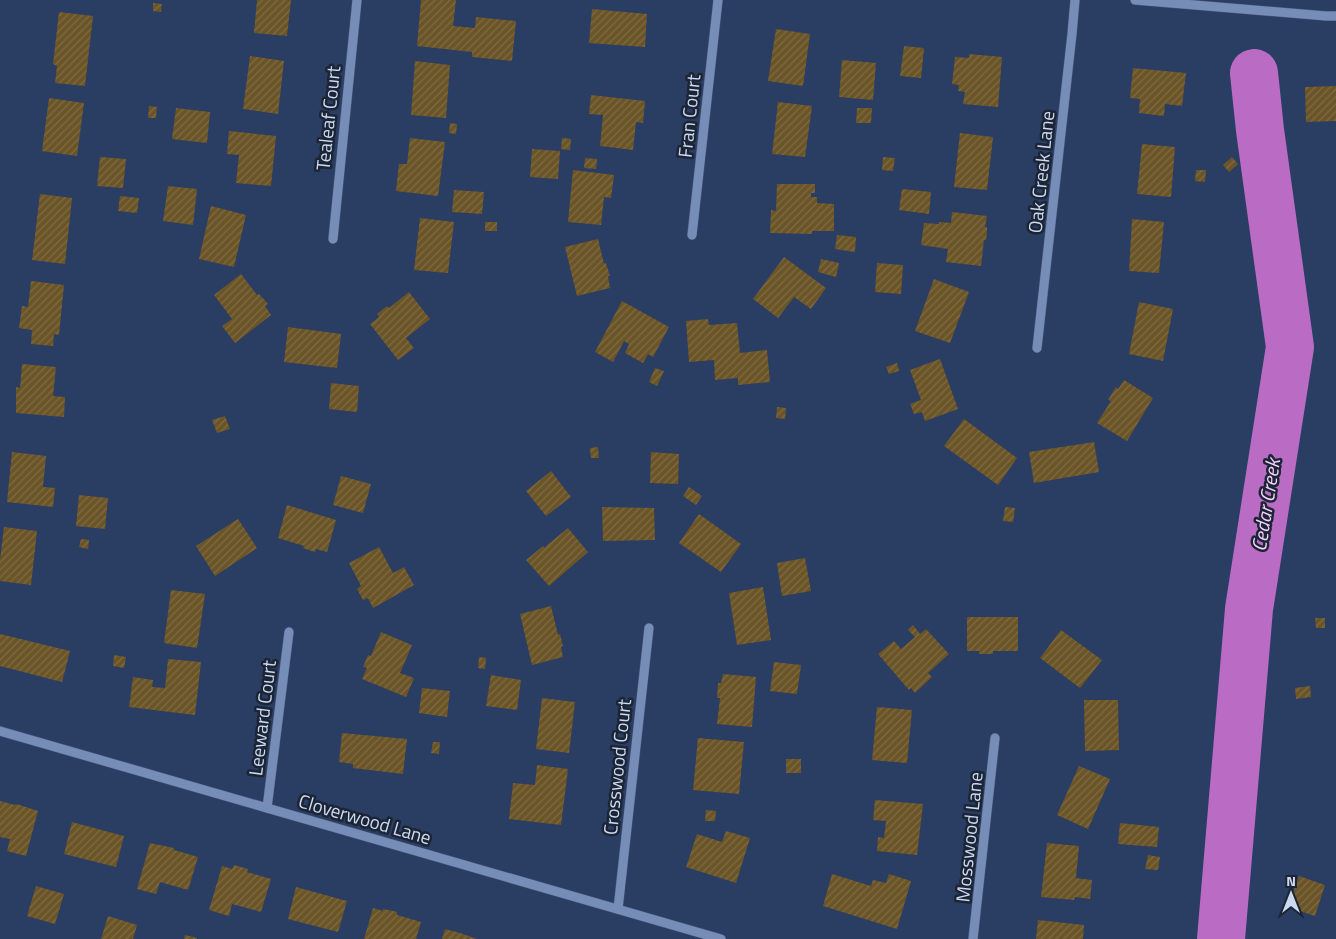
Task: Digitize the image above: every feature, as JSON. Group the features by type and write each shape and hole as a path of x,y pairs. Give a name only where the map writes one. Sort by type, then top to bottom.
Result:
{"street":[{"name":"Tealeaf Court","path":"333,240 357,0"},
{"name":"Fran Court","path":"692,235 718,0"},
{"name":"Oak Creek Lane","path":"1037,348 1075,0"},
{"path":"1135,0 1336,16"},
{"name":"Crosswood Court","path":"618,910 649,628"},
{"name":"Leeward Court","path":"267,808 289,632"},
{"name":"Cloverwood Lane","path":"0,731 721,939"},
{"name":"Mosswood Lane","path":"973,939 995,738"}],"building":[{"path":"257,0 291,0 287,36 254,33"},
{"path":"421,0 456,0 453,26 475,28 476,17 516,21 512,61 472,57 472,52 417,46"},
{"path":"153,3 162,4 161,12 153,11"},
{"path":"592,9 647,14 645,47 589,43"},
{"path":"59,12 93,16 85,86 55,83 57,66 53,64"},
{"path":"776,29 810,34 803,86 768,81"},
{"path":"904,46 924,48 921,78 900,76"},
{"path":"969,54 1002,57 998,107 963,104 965,92 958,91 959,85 952,84 955,57 969,58"},
{"path":"250,56 284,61 278,114 243,109"},
{"path":"842,60 876,63 873,100 839,97"},
{"path":"415,61 450,65 446,118 411,115"},
{"path":"1133,68 1186,73 1182,106 1165,104 1164,116 1139,113 1140,99 1130,98"},
{"path":"1336,86 1336,121 1306,122 1305,87"},
{"path":"591,95 645,101 643,123 636,122 633,150 600,146 603,115 589,114"},
{"path":"49,98 84,103 77,156 42,151"},
{"path":"778,102 812,106 805,157 772,154"},
{"path":"149,106 157,107 156,118 148,118"},
{"path":"176,108 210,112 207,143 172,139"},
{"path":"857,108 872,108 871,123 856,123"},
{"path":"450,123 457,124 456,134 449,133"},
{"path":"229,131 276,136 271,186 236,183 239,155 227,154"},
{"path":"960,133 993,137 987,190 954,187"},
{"path":"410,138 445,142 438,196 396,191 399,164 407,164"},
{"path":"562,138 571,139 570,150 561,149"},
{"path":"1142,144 1175,147 1171,197 1137,194"},
{"path":"532,149 560,151 558,179 530,177"},
{"path":"100,157 126,159 123,188 97,186"},
{"path":"883,157 895,158 893,171 882,170"},
{"path":"1232,157 1238,164 1229,172 1223,165"},
{"path":"585,158 597,159 596,169 584,168"},
{"path":"573,170 614,175 611,198 604,197 601,225 568,222"},
{"path":"1196,170 1206,170 1205,182 1195,181"},
{"path":"777,184 815,184 815,193 811,193 811,197 817,197 817,203 834,204 834,231 812,231 812,234 770,233 771,210 776,211"},
{"path":"168,186 197,189 193,225 163,221"},
{"path":"902,189 931,192 929,214 899,210"},
{"path":"454,190 484,192 482,214 452,212"},
{"path":"40,194 72,198 65,264 32,260"},
{"path":"120,196 139,198 137,213 118,211"},
{"path":"211,206 246,215 234,267 199,259"},
{"path":"952,212 987,216 985,227 987,227 987,232 986,240 984,240 981,266 946,262 948,249 921,245 924,223 951,223"},
{"path":"420,218 454,222 448,273 414,270"},
{"path":"1132,219 1164,222 1159,273 1129,271"},
{"path":"485,222 497,222 497,231 485,231"},
{"path":"837,235 856,237 855,252 835,249"},
{"path":"598,239 604,264 606,263 610,276 608,276 610,288 577,296 565,247"},
{"path":"784,257 826,288 811,309 794,297 778,318 753,299"},
{"path":"821,259 839,263 836,277 818,272"},
{"path":"877,263 903,265 901,294 875,292"},
{"path":"241,274 257,295 259,294 268,304 265,306 271,315 235,343 222,326 232,319 214,295"},
{"path":"934,279 969,292 950,343 915,331"},
{"path":"31,281 64,285 59,335 54,334 53,346 31,344 32,330 19,328 22,306 28,307"},
{"path":"409,292 430,319 406,338 414,348 398,360 370,324 379,317 377,314 387,306 389,308"},
{"path":"622,301 669,327 653,357 648,354 643,363 625,353 629,344 624,341 613,362 595,352"},
{"path":"1139,302 1173,309 1163,361 1129,354"},
{"path":"708,319 709,325 737,323 740,353 767,350 770,382 738,385 738,378 715,380 714,360 689,362 686,321"},
{"path":"288,327 341,334 337,368 284,362"},
{"path":"940,359 958,409 925,421 922,412 914,414 910,404 921,400 910,370"},
{"path":"897,363 899,371 889,374 886,367"},
{"path":"22,364 56,367 53,396 65,397 64,417 16,413 16,387 20,388"},
{"path":"655,368 664,371 657,386 649,382"},
{"path":"1124,380 1153,398 1127,441 1097,423 1111,401 1108,400 1116,387 1118,389"},
{"path":"331,383 359,386 357,412 329,409"},
{"path":"777,407 786,408 785,419 776,418"},
{"path":"225,416 230,429 217,433 212,420"},
{"path":"964,419 1017,458 998,485 944,446"},
{"path":"1094,442 1099,472 1034,483 1029,452"},
{"path":"598,447 599,458 591,458 590,448"},
{"path":"12,452 46,456 43,487 55,488 53,507 7,502"},
{"path":"651,452 679,454 678,484 650,483"},
{"path":"551,471 571,497 546,516 526,491"},
{"path":"341,476 371,484 363,513 333,505"},
{"path":"689,487 702,496 696,505 683,496"},
{"path":"79,495 108,498 105,529 76,526"},
{"path":"287,505 336,520 327,552 316,549 315,552 303,548 304,546 278,538"},
{"path":"602,507 654,508 655,540 603,541"},
{"path":"1005,507 1015,508 1013,522 1003,521"},
{"path":"699,514 741,544 721,572 679,543"},
{"path":"238,519 257,548 215,576 196,546"},
{"path":"4,527 37,531 31,585 0,581 0,560"},
{"path":"568,528 588,552 549,586 526,560 543,546 545,548"},
{"path":"81,539 89,540 88,549 79,547"},
{"path":"379,547 393,573 404,567 414,585 373,608 368,598 363,600 357,589 361,586 349,563"},
{"path":"805,558 811,591 782,596 777,563"},
{"path":"763,587 771,640 737,645 729,593"},
{"path":"171,590 205,594 197,648 164,643"},
{"path":"551,606 558,635 560,634 563,646 561,647 563,657 532,665 520,614"},
{"path":"967,617 1018,617 1018,651 993,651 993,654 979,654 979,651 967,651"},
{"path":"1315,618 1325,618 1325,628 1316,628"},
{"path":"913,625 920,634 926,629 949,654 928,673 932,677 915,693 911,688 909,690 878,654 894,641 901,649 915,637 908,630"},
{"path":"1061,630 1102,660 1080,688 1040,658"},
{"path":"381,632 412,645 400,673 414,678 406,697 362,679 367,668 363,667 368,655 371,656"},
{"path":"0,634 70,651 62,682 0,666"},
{"path":"114,655 126,657 124,668 113,666"},
{"path":"479,657 486,658 485,669 478,668"},
{"path":"168,659 201,662 195,715 129,707 133,677 153,680 152,687 165,688"},
{"path":"774,662 801,665 797,694 770,691"},
{"path":"723,674 756,677 752,727 717,724 720,698 717,698 718,683 721,683"},
{"path":"491,675 521,680 517,710 486,706"},
{"path":"1310,686 1311,697 1296,699 1295,688"},
{"path":"422,688 450,691 447,717 419,713"},
{"path":"542,698 575,702 569,753 536,749"},
{"path":"1084,700 1118,700 1119,750 1085,751"},
{"path":"877,707 912,710 907,763 872,760"},
{"path":"342,733 407,739 403,774 353,768 353,764 339,762"},
{"path":"698,738 744,742 739,794 693,790"},
{"path":"433,742 440,742 439,754 431,753"},
{"path":"786,759 801,759 801,773 786,773"},
{"path":"537,765 568,769 561,825 509,819 513,783 535,785"},
{"path":"1079,766 1110,779 1088,829 1057,815"},
{"path":"875,800 923,804 917,855 877,851 878,837 884,838 886,821 873,820"},
{"path":"0,801 38,811 26,856 7,851 10,839 0,837"},
{"path":"706,810 716,811 715,821 705,821"},
{"path":"72,822 124,836 116,867 64,854"},
{"path":"1120,823 1159,827 1157,847 1118,844"},
{"path":"726,831 750,838 736,883 686,867 697,834 722,842"},
{"path":"150,843 174,848 174,850 198,857 188,890 160,882 156,894 137,889"},
{"path":"1047,843 1079,846 1076,878 1092,880 1090,899 1075,897 1074,900 1041,897"},
{"path":"1148,855 1160,857 1158,870 1145,869"},
{"path":"234,865 248,869 247,872 271,879 261,912 232,904 229,916 209,910 222,866 232,869"},
{"path":"832,874 871,886 873,880 886,883 889,874 911,881 897,929 823,906"},
{"path":"1299,876 1325,885 1315,916 1288,907"},
{"path":"36,886 64,894 55,924 27,916"},
{"path":"296,887 347,901 338,932 288,919"},
{"path":"373,908 397,912 397,915 421,922 416,939 364,939"},
{"path":"108,916 137,925 133,939 101,939"},
{"path":"1038,920 1084,925 1083,939 1036,939"},
{"path":"445,929 460,933 477,939 442,939"},
{"path":"185,935 197,938 197,939 184,939"}],"waterway":[{"name":"Cedar Creek","path":"1221,939 1249,609 1290,347 1254,73"}]}
